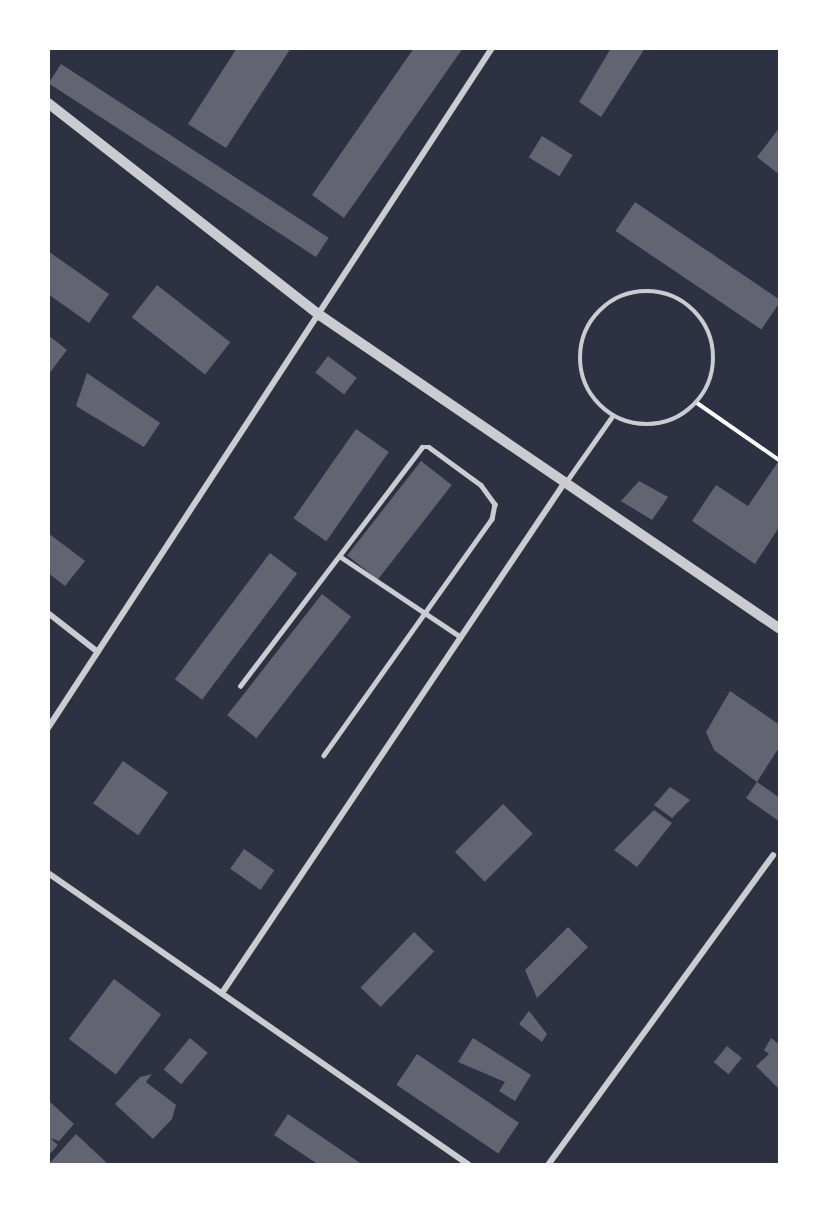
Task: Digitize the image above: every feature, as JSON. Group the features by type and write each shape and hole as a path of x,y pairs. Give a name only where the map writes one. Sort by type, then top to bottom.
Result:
{"street":[{"path":"48,728 321,316 492,48"},
{"path":"48,104 321,316 780,628"},
{"path":"224,990 566,482"},
{"path":"48,613 98,652"},
{"path":"548,1165 773,855"},
{"path":"48,873 224,990 469,1165"}],"lane":[{"path":"642,288 684,298 712,331 715,374 697,403 693,411 653,428 611,418 583,385 580,342 602,305 642,288"},
{"path":"566,482 611,418"},
{"path":"240,686 341,557 417,450 429,447 481,485 495,512 324,755"},
{"path":"341,557 461,637"}],"path":[{"path":"697,403 779,460"}],"building":[{"path":"237,48 291,48 226,148 188,124"},
{"path":"414,48 463,48 344,218 312,195"},
{"path":"611,48 645,48 601,117 579,102"},
{"path":"61,64 329,238 316,257 48,83"},
{"path":"780,127 780,175 757,157"},
{"path":"542,136 573,155 559,176 529,157"},
{"path":"635,202 780,300 761,329 615,231"},
{"path":"48,251 109,294 89,323 48,294"},
{"path":"157,285 230,342 205,375 132,317"},
{"path":"48,335 67,350 48,375"},
{"path":"328,356 357,378 344,394 315,373"},
{"path":"87,373 160,423 144,447 76,406"},
{"path":"356,429 389,452 326,541 293,518"},
{"path":"780,459 780,526 755,564 692,521 716,485 748,506"},
{"path":"421,461 452,485 378,580 347,556"},
{"path":"639,481 668,497 652,520 621,501"},
{"path":"48,533 85,561 65,586 48,573"},
{"path":"270,553 297,573 202,700 175,679"},
{"path":"322,594 351,617 256,738 227,715"},
{"path":"730,691 780,725 780,746 757,782 714,750 706,732"},
{"path":"123,761 168,793 138,835 93,804"},
{"path":"757,782 780,798 780,822 746,798"},
{"path":"670,787 690,800 672,818 654,805"},
{"path":"503,804 533,834 485,882 455,852"},
{"path":"654,810 672,823 637,867 614,850"},
{"path":"244,849 274,870 261,890 230,869"},
{"path":"568,927 588,947 537,998 525,970"},
{"path":"414,932 434,951 381,1007 361,987"},
{"path":"114,979 161,1015 116,1074 69,1039"},
{"path":"529,1011 547,1034 542,1042 519,1024"},
{"path":"190,1038 208,1053 181,1084 164,1069"},
{"path":"473,1038 531,1075 515,1101 499,1091 505,1082 458,1062"},
{"path":"771,1038 780,1045 780,1090 756,1066 769,1054 764,1050"},
{"path":"727,1046 742,1058 729,1074 714,1062"},
{"path":"417,1054 519,1123 498,1153 396,1085"},
{"path":"152,1074 146,1082 176,1105 172,1119 153,1139 115,1104 140,1077"},
{"path":"48,1100 74,1124 59,1141 50,1138 58,1145 48,1156"},
{"path":"288,1114 363,1165 319,1165 274,1135"},
{"path":"76,1134 109,1165 48,1165"}]}
